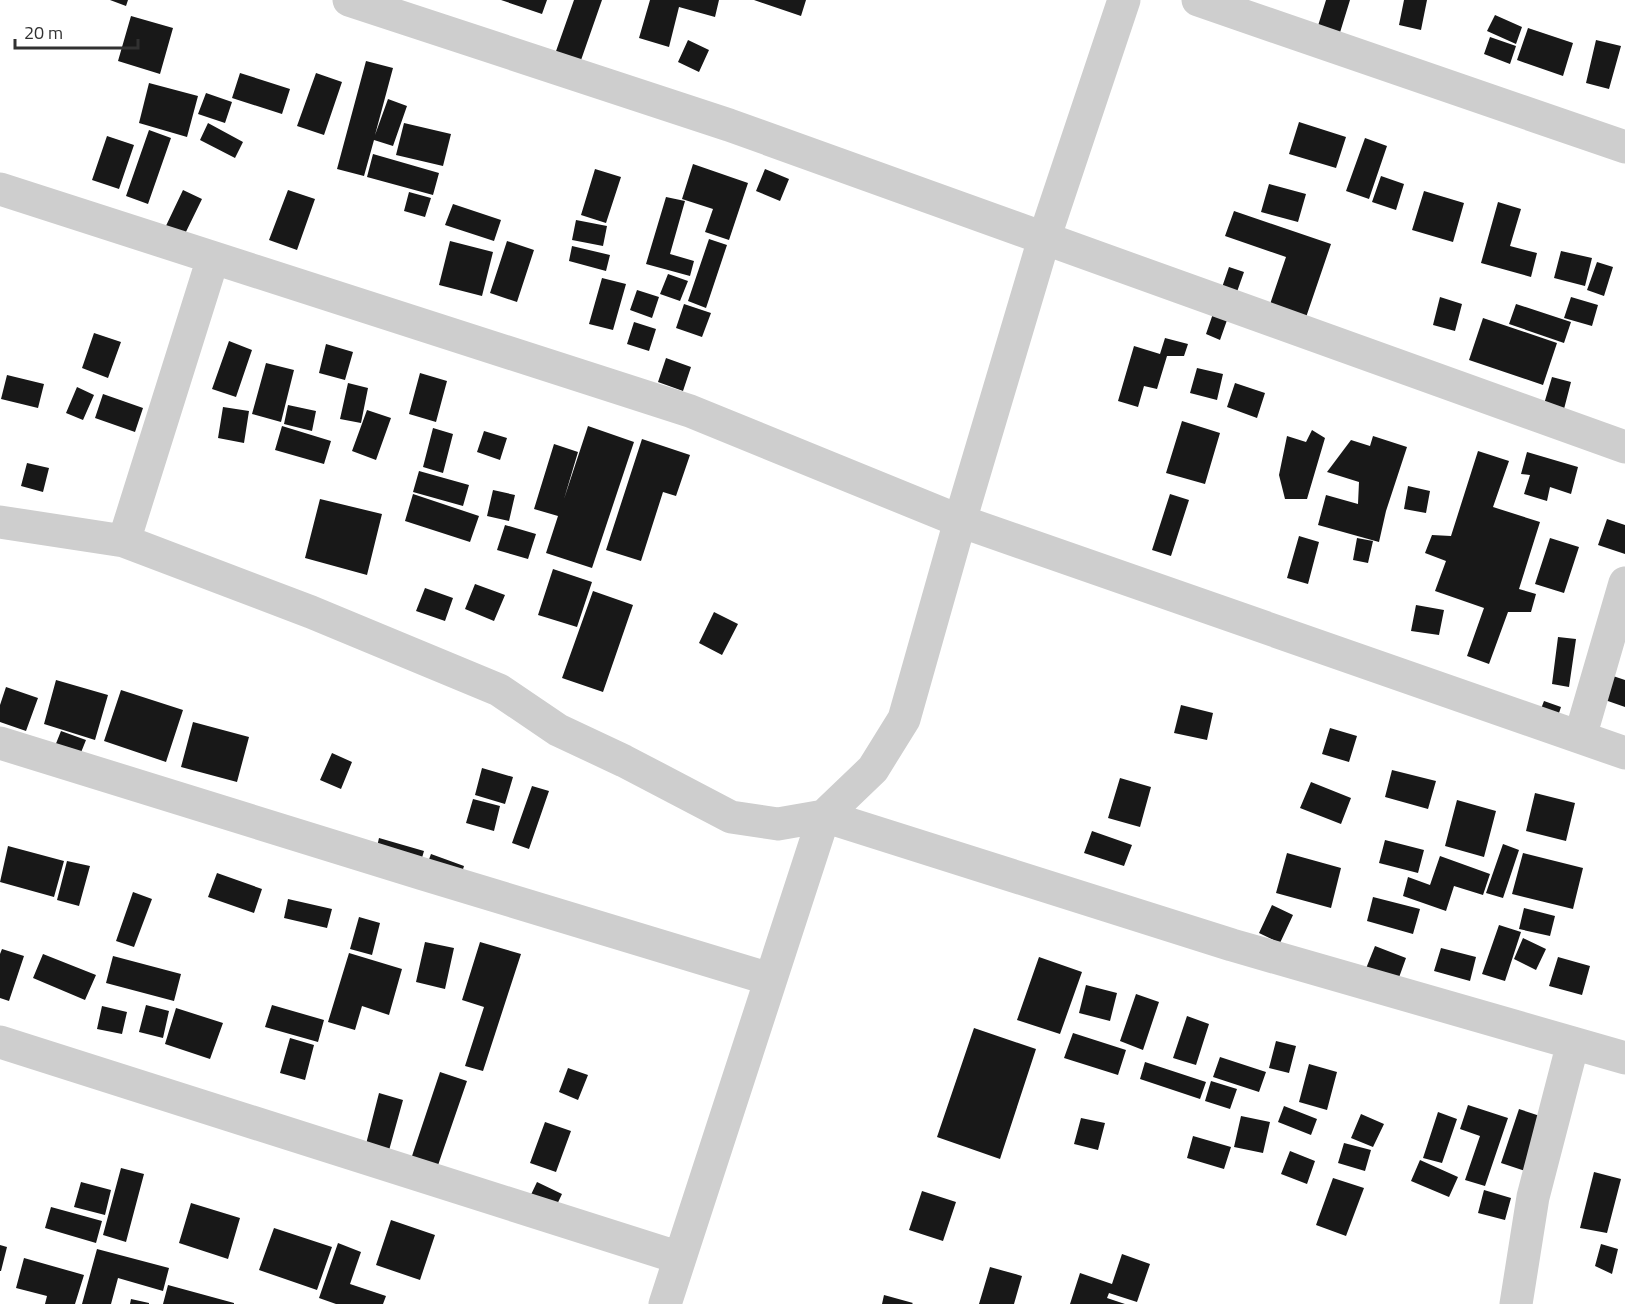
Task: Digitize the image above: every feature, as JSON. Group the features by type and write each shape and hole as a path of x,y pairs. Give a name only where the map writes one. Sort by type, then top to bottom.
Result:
{"street":[{"path":"349,0 729,125 1625,447"},
{"path":"665,1304 824,816 873,769 904,719 1044,239 1124,0"},
{"path":"1198,0 1625,147"},
{"path":"0,189 690,411 960,521 1625,753"},
{"path":"124,541 213,258"},
{"path":"0,522 124,541 311,612 500,690 558,730 624,761 731,817 778,824 824,816 1232,945 1625,1058"},
{"path":"1580,737 1625,583"},
{"path":"0,743 770,979"},
{"path":"0,1042 680,1258"},
{"path":"1516,1304 1533,1197 1573,1043"}],"building":[{"path":"110,0 128,0 126,6"},
{"path":"501,0 547,0 542,14"},
{"path":"574,0 602,0 580,63 555,54"},
{"path":"650,0 719,0 715,17 679,7 669,47 639,38"},
{"path":"754,0 806,0 801,16"},
{"path":"1326,0 1350,0 1334,52 1312,45"},
{"path":"1404,0 1427,0 1421,30 1399,25"},
{"path":"1495,15 1522,27 1516,44 1487,31"},
{"path":"131,16 173,28 160,74 118,61"},
{"path":"1528,28 1573,43 1563,76 1517,60"},
{"path":"1490,37 1516,46 1510,64 1484,54"},
{"path":"688,40 709,50 699,72 678,62"},
{"path":"1596,40 1621,46 1609,89 1586,83"},
{"path":"366,61 393,68 375,135 388,99 407,106 393,146 374,140 364,176 337,169"},
{"path":"240,73 290,89 282,114 232,98"},
{"path":"316,73 342,82 324,135 297,126"},
{"path":"149,83 198,96 187,137 139,123"},
{"path":"206,93 232,102 225,123 198,114"},
{"path":"1299,122 1346,137 1336,168 1289,154"},
{"path":"208,123 243,142 235,158 200,140"},
{"path":"404,123 451,134 443,166 396,155"},
{"path":"149,130 171,138 148,204 126,196"},
{"path":"107,136 134,145 119,189 92,180"},
{"path":"1365,138 1387,146 1369,199 1346,191"},
{"path":"373,154 439,173 433,195 367,177"},
{"path":"693,164 748,183 729,240 705,232 713,209 682,199"},
{"path":"595,169 621,177 606,223 581,215"},
{"path":"765,169 789,179 780,201 756,191"},
{"path":"1381,176 1404,184 1396,210 1372,202"},
{"path":"1269,184 1306,194 1298,222 1261,212"},
{"path":"183,190 202,199 182,240 164,230"},
{"path":"288,190 315,199 297,250 269,240"},
{"path":"1424,191 1464,203 1453,242 1412,230"},
{"path":"409,192 431,198 425,217 404,211"},
{"path":"666,197 685,201 670,254 694,261 690,276 646,264"},
{"path":"1498,202 1521,209 1510,246 1537,253 1531,277 1481,263"},
{"path":"453,204 501,220 494,241 445,225"},
{"path":"1234,211 1331,244 1301,332 1265,319 1286,257 1225,236"},
{"path":"576,220 607,226 603,246 572,240"},
{"path":"709,239 727,245 706,308 688,301"},
{"path":"450,241 493,252 482,296 439,285"},
{"path":"507,241 534,250 517,302 490,293"},
{"path":"572,246 610,255 606,271 569,261"},
{"path":"1561,251 1592,258 1585,286 1554,278"},
{"path":"1597,262 1613,267 1604,296 1587,290"},
{"path":"1229,267 1244,272 1220,340 1206,334"},
{"path":"668,274 688,281 680,301 660,294"},
{"path":"602,278 626,284 613,330 589,324"},
{"path":"637,290 659,297 652,318 630,310"},
{"path":"1440,297 1462,304 1455,331 1433,325"},
{"path":"1571,297 1598,305 1592,326 1564,318"},
{"path":"684,304 711,313 702,337 676,328"},
{"path":"1516,304 1571,322 1564,343 1509,324"},
{"path":"1483,318 1557,343 1543,385 1469,360"},
{"path":"634,322 656,329 649,351 627,344"},
{"path":"94,333 121,342 108,378 82,368"},
{"path":"1165,338 1188,344 1184,356 1167,356 1157,389 1144,386 1138,407 1118,401 1134,346 1160,354"},
{"path":"229,341 252,350 236,397 212,389"},
{"path":"326,344 353,352 345,380 319,373"},
{"path":"666,358 691,367 683,391 658,382"},
{"path":"266,363 294,370 281,422 252,414"},
{"path":"1197,368 1223,374 1217,400 1190,393"},
{"path":"420,373 447,381 436,422 409,414"},
{"path":"7,375 44,384 38,408 1,399"},
{"path":"1552,377 1571,382 1564,409 1544,404"},
{"path":"348,383 368,388 361,423 340,419"},
{"path":"1235,383 1265,393 1257,418 1227,407"},
{"path":"77,387 94,395 83,420 66,413"},
{"path":"103,394 143,408 135,432 95,418"},
{"path":"288,405 316,411 312,431 284,424"},
{"path":"223,407 249,411 244,443 218,438"},
{"path":"367,410 391,418 376,460 352,451"},
{"path":"1182,421 1220,433 1205,484 1166,473"},
{"path":"282,426 331,441 324,464 275,450"},
{"path":"588,426 634,442 592,568 546,553 558,516 534,509 554,444 578,452 564,499"},
{"path":"433,428 453,434 443,473 423,467"},
{"path":"1312,430 1325,438 1307,499 1285,499 1279,475 1287,436 1306,442"},
{"path":"484,431 507,438 500,460 477,452"},
{"path":"1373,436 1407,447 1386,511 1379,542 1318,525 1326,495 1358,504 1359,482 1327,472 1351,440 1370,446"},
{"path":"642,439 690,455 676,496 663,492 641,561 606,550"},
{"path":"1478,451 1509,461 1493,507 1540,522 1519,589 1536,594 1531,612 1508,612 1489,664 1467,656 1484,608 1435,591 1446,561 1425,553 1432,535 1451,536"},
{"path":"1527,452 1578,467 1571,494 1550,487 1547,501 1524,494 1530,475 1521,474"},
{"path":"27,463 49,468 43,492 21,486"},
{"path":"419,471 469,485 463,506 413,492"},
{"path":"1408,486 1430,491 1426,513 1404,509"},
{"path":"493,490 515,495 509,521 487,516"},
{"path":"413,494 479,516 470,542 405,521"},
{"path":"1170,494 1189,500 1171,556 1152,550"},
{"path":"320,499 382,514 367,575 305,558"},
{"path":"1607,519 1625,525 1625,554 1598,545"},
{"path":"505,525 536,534 528,559 497,550"},
{"path":"1299,536 1319,542 1308,584 1287,578"},
{"path":"1357,538 1373,541 1368,563 1353,560"},
{"path":"1550,538 1579,547 1564,593 1535,584"},
{"path":"553,569 592,582 577,627 538,615"},
{"path":"475,584 505,595 494,621 465,609"},
{"path":"425,588 453,598 445,621 416,611"},
{"path":"593,591 633,605 603,692 562,678"},
{"path":"1416,605 1444,610 1439,635 1411,631"},
{"path":"714,612 738,624 722,655 699,643"},
{"path":"1558,637 1576,639 1569,687 1552,684"},
{"path":"1613,676 1625,680 1625,707 1605,700"},
{"path":"56,680 108,695 95,740 44,724"},
{"path":"6,687 38,698 26,731 0,722 0,705"},
{"path":"121,690 183,710 166,762 104,741"},
{"path":"1544,701 1561,707 1552,734 1534,727"},
{"path":"1181,705 1213,713 1207,740 1174,733"},
{"path":"193,722 249,737 237,782 181,767"},
{"path":"1330,728 1357,736 1349,762 1322,754"},
{"path":"61,731 86,740 76,765 51,756"},
{"path":"332,753 352,762 341,789 320,780"},
{"path":"482,768 513,777 505,804 475,795"},
{"path":"1392,770 1436,781 1428,809 1385,797"},
{"path":"1120,778 1151,787 1140,827 1108,818"},
{"path":"1311,782 1351,798 1341,824 1300,808"},
{"path":"532,786 549,791 529,849 512,843"},
{"path":"1535,793 1575,803 1566,841 1526,831"},
{"path":"473,799 500,806 494,831 466,823"},
{"path":"1457,800 1496,811 1484,857 1445,846"},
{"path":"1092,831 1132,845 1124,866 1084,853"},
{"path":"379,838 424,851 419,868 375,855"},
{"path":"1385,840 1424,850 1418,873 1379,863"},
{"path":"1503,844 1519,850 1503,898 1486,893"},
{"path":"8,846 64,861 54,897 0,882"},
{"path":"1287,853 1341,868 1331,908 1276,893"},
{"path":"1523,853 1583,868 1573,909 1512,894"},
{"path":"431,854 464,866 459,882 425,870"},
{"path":"1440,856 1490,874 1483,895 1454,886 1446,911 1403,896 1408,877 1430,885"},
{"path":"67,861 90,866 79,906 57,900"},
{"path":"217,873 262,889 254,913 208,897"},
{"path":"133,892 152,899 134,947 116,941"},
{"path":"1373,897 1420,909 1413,934 1367,921"},
{"path":"288,899 332,909 327,928 284,918"},
{"path":"1272,905 1293,915 1280,943 1259,933"},
{"path":"1524,908 1555,916 1550,936 1519,929"},
{"path":"359,917 380,923 372,955 350,949"},
{"path":"1499,925 1521,932 1505,981 1482,974"},
{"path":"1523,938 1546,949 1536,970 1514,959"},
{"path":"425,942 454,948 445,989 416,982"},
{"path":"480,942 521,954 483,1071 465,1066 484,1007 462,1000"},
{"path":"1375,946 1406,958 1397,983 1365,971"},
{"path":"1441,948 1476,957 1470,981 1434,971"},
{"path":"2,949 24,956 9,1001 0,998"},
{"path":"349,953 402,969 389,1015 362,1006 355,1030 328,1022"},
{"path":"43,954 96,975 85,1000 33,978"},
{"path":"113,956 181,974 174,1001 106,983"},
{"path":"1039,957 1082,972 1060,1034 1017,1020"},
{"path":"1558,957 1590,966 1582,995 1549,986"},
{"path":"1086,985 1117,993 1110,1021 1079,1013"},
{"path":"1136,994 1159,1002 1143,1050 1120,1041"},
{"path":"146,1005 169,1011 163,1038 139,1032"},
{"path":"272,1005 324,1020 318,1042 265,1027"},
{"path":"102,1006 127,1012 122,1034 97,1029"},
{"path":"176,1008 223,1023 210,1059 165,1044"},
{"path":"1187,1016 1209,1024 1196,1065 1173,1058"},
{"path":"974,1028 1036,1049 1000,1159 937,1137"},
{"path":"1073,1033 1126,1050 1118,1075 1064,1058"},
{"path":"290,1038 314,1045 305,1080 280,1073"},
{"path":"1276,1041 1296,1046 1289,1073 1269,1068"},
{"path":"1220,1057 1266,1072 1259,1092 1213,1077"},
{"path":"1145,1062 1206,1082 1200,1099 1140,1079"},
{"path":"1309,1064 1337,1072 1327,1110 1299,1102"},
{"path":"568,1068 588,1075 578,1100 559,1092"},
{"path":"440,1072 467,1081 435,1174 409,1165"},
{"path":"1211,1081 1237,1089 1230,1109 1205,1101"},
{"path":"379,1093 403,1100 388,1154 365,1148"},
{"path":"1468,1105 1508,1118 1485,1186 1465,1180 1480,1136 1460,1129"},
{"path":"1284,1106 1317,1119 1311,1135 1278,1122"},
{"path":"1519,1109 1546,1118 1528,1172 1501,1163"},
{"path":"1438,1112 1457,1119 1442,1163 1423,1158"},
{"path":"1361,1114 1384,1124 1373,1147 1351,1138"},
{"path":"1241,1116 1270,1122 1263,1153 1234,1147"},
{"path":"1081,1118 1105,1123 1098,1150 1074,1144"},
{"path":"545,1122 571,1131 556,1172 530,1163"},
{"path":"1193,1136 1231,1147 1224,1169 1187,1158"},
{"path":"1344,1143 1371,1150 1365,1171 1338,1163"},
{"path":"1290,1151 1315,1161 1307,1184 1281,1174"},
{"path":"1420,1160 1458,1177 1449,1197 1411,1181"},
{"path":"121,1168 144,1174 126,1242 103,1235"},
{"path":"1594,1172 1621,1179 1607,1233 1580,1228"},
{"path":"1333,1178 1364,1188 1346,1236 1316,1225"},
{"path":"81,1182 111,1190 105,1215 74,1207"},
{"path":"537,1182 562,1194 553,1213 528,1201"},
{"path":"1484,1190 1511,1198 1505,1220 1478,1213"},
{"path":"922,1191 956,1202 943,1241 909,1230"},
{"path":"191,1203 240,1218 228,1259 179,1243"},
{"path":"51,1207 102,1221 96,1243 45,1228"},
{"path":"391,1220 435,1235 420,1280 376,1265"},
{"path":"274,1228 332,1247 317,1290 259,1270"},
{"path":"338,1243 361,1252 350,1284 386,1296 383,1304 336,1304 319,1298"},
{"path":"1601,1244 1618,1249 1612,1274 1595,1266"},
{"path":"0,1245 7,1247 1,1271 0,1271"},
{"path":"97,1249 169,1268 163,1291 118,1278 111,1304 82,1304"},
{"path":"1122,1254 1150,1264 1137,1302 1109,1293 1107,1298 1125,1304 1070,1304 1080,1273 1112,1284"},
{"path":"24,1258 84,1275 75,1304 45,1304 47,1296 16,1288"},
{"path":"990,1267 1022,1276 1014,1304 979,1304"},
{"path":"168,1285 234,1303 234,1304 163,1304"},
{"path":"884,1295 913,1303 882,1304"},
{"path":"131,1299 149,1303 149,1304 130,1304"}]}
